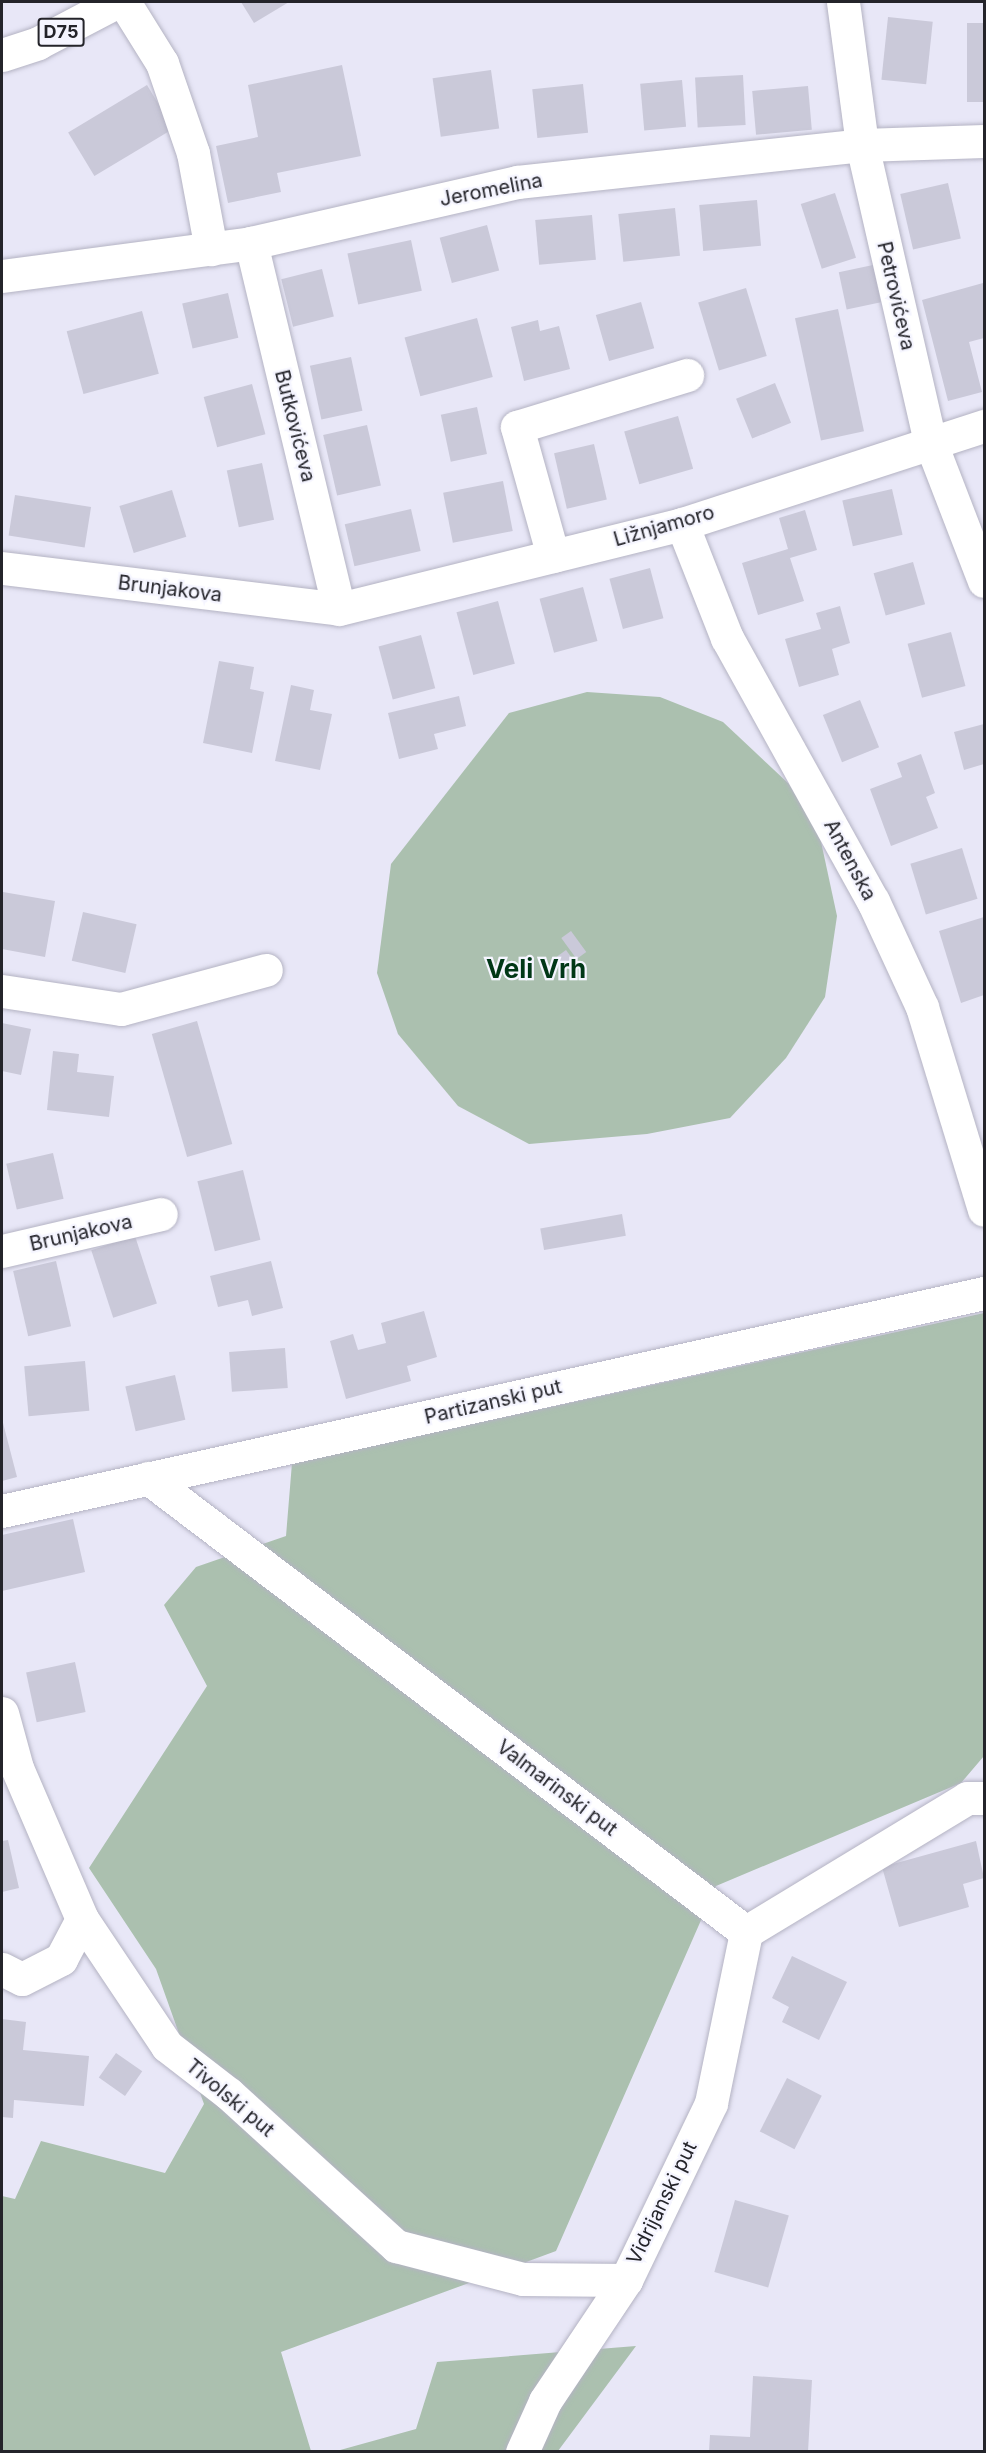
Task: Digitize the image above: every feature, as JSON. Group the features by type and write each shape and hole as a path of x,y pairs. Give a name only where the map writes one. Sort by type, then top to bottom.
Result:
{"street":[{"name":"D75","path":"2,55 38,43 116,2"},
{"path":"124,2 162,63 193,153 210,249"},
{"name":"Petrovićeva","path":"843,2 862,145 930,441 984,581"},
{"name":"Jeromelina","path":"2,276 250,243 517,182 862,145 984,141"},
{"name":"Butkovićeva","path":"250,243 339,609"},
{"path":"553,556 518,427 687,375"},
{"name":"Ližnjamoro","path":"339,609 682,524 930,441 984,426"},
{"name":"Antenska","path":"682,524 728,638 873,901 922,1008 984,1210"},
{"name":"Brunjakova","path":"2,568 339,609"},
{"path":"2,991 121,1009 266,969"},
{"name":"Brunjakova","path":"2,1251 161,1214"},
{"name":"Partizanski put","path":"2,1511 984,1293"},
{"name":"Valmarinski put","path":"147,1478 208,1520 746,1932"},
{"name":"Tivolski put","path":"2,1713 17,1768 82,1919 167,2046 229,2094 396,2246 523,2279 626,2280"},
{"path":"746,1932 968,1798 984,1798"},
{"path":"2,1969 21,1978 61,1959 82,1919"},
{"name":"Vidrijanski put","path":"522,2451 545,2401 626,2280 711,2103 746,1932"}],"green space":[{"path":"587,692 660,697 723,722 789,784 820,837 837,916 825,997 786,1058 730,1118 647,1134 529,1144 458,1106 398,1034 377,973 391,864 509,713"},
{"path":"984,1313 984,1756 961,1783 716,1886 556,2251 281,2352 311,2451 2,2451 2,2196 15,2199 41,2141 165,2173 204,2104 156,1969 89,1868 207,1686 164,1605 196,1567 286,1536 292,1463"},
{"path":"636,2346 558,2451 333,2452 416,2429 437,2362"}],"building":[{"path":"241,2 289,2 254,23"},
{"path":"888,17 933,22 926,84 881,80"},
{"path":"967,23 984,23 984,102 967,102"},
{"path":"342,65 361,156 277,173 281,192 228,203 216,146 258,137 248,85"},
{"path":"491,70 499,128 441,137 433,78"},
{"path":"743,75 746,125 698,127 695,78"},
{"path":"682,80 686,127 644,130 640,84"},
{"path":"583,84 588,133 537,138 532,89"},
{"path":"147,85 173,129 94,176 68,132"},
{"path":"808,86 812,130 756,135 752,91"},
{"path":"948,183 961,239 913,250 900,194"},
{"path":"835,193 856,258 822,269 801,204"},
{"path":"757,200 761,246 703,251 699,205"},
{"path":"675,208 680,256 623,262 618,214"},
{"path":"592,215 596,260 539,265 535,220"},
{"path":"487,225 499,270 452,283 440,238"},
{"path":"411,240 422,291 358,304 347,254"},
{"path":"873,265 881,302 847,309 839,272"},
{"path":"322,269 334,317 293,327 281,279"},
{"path":"983,283 984,338 969,342 982,392 948,401 922,300"},
{"path":"746,288 767,356 719,371 698,303"},
{"path":"228,293 238,338 193,348 182,304"},
{"path":"641,302 654,348 609,361 596,315"},
{"path":"838,309 864,431 821,440 795,318"},
{"path":"142,311 159,374 83,394 67,331"},
{"path":"477,318 493,377 420,396 405,337"},
{"path":"538,320 540,331 559,326 570,369 524,381 511,327"},
{"path":"351,357 362,411 321,420 310,366"},
{"path":"775,383 791,423 752,439 736,399"},
{"path":"252,384 265,434 217,447 204,397"},
{"path":"477,407 487,454 451,462 441,415"},
{"path":"678,416 693,469 639,484 624,431"},
{"path":"367,425 381,485 337,496 323,435"},
{"path":"594,444 607,500 567,509 554,453"},
{"path":"262,463 274,520 239,527 227,470"},
{"path":"503,481 513,531 453,543 443,493"},
{"path":"892,489 903,535 853,546 842,500"},
{"path":"172,490 186,537 134,553 119,506"},
{"path":"15,495 91,507 85,548 9,535"},
{"path":"411,509 421,551 354,566 345,524"},
{"path":"805,510 817,550 790,558 804,601 758,615 742,563 788,549 779,518"},
{"path":"913,562 925,604 886,616 874,573"},
{"path":"650,568 663,618 623,629 609,579"},
{"path":"583,587 597,641 554,653 540,599"},
{"path":"498,601 515,664 473,675 456,612"},
{"path":"840,606 850,643 832,649 839,675 799,687 785,639 821,629 816,613"},
{"path":"951,632 965,686 922,698 908,644"},
{"path":"421,635 435,688 393,700 378,646"},
{"path":"219,661 254,667 250,689 264,692 252,753 203,743"},
{"path":"291,685 314,690 310,710 332,714 320,770 275,761"},
{"path":"459,696 466,726 434,734 438,749 399,759 388,713"},
{"path":"860,700 879,747 842,762 823,715"},
{"path":"984,724 984,764 964,770 954,732"},
{"path":"921,754 935,793 926,797 938,828 891,846 870,789 902,777 897,763"},
{"path":"962,848 977,899 926,914 910,864"},
{"path":"3,892 55,901 45,957 2,949"},
{"path":"83,912 137,924 125,973 72,961"},
{"path":"984,917 984,995 961,1003 939,931"},
{"path":"571,931 586,952 577,959 561,938"},
{"path":"566,950 574,961 565,968 557,956"},
{"path":"197,1021 232,1144 187,1157 152,1034"},
{"path":"2,1023 31,1029 21,1075 2,1071"},
{"path":"53,1051 79,1054 77,1072 114,1076 109,1117 47,1110"},
{"path":"53,1153 64,1199 17,1210 6,1164"},
{"path":"243,1170 260,1240 215,1251 197,1181"},
{"path":"622,1214 626,1236 544,1250 540,1228"},
{"path":"135,1236 157,1304 113,1318 91,1250"},
{"path":"56,1261 71,1326 28,1336 13,1271"},
{"path":"271,1261 283,1308 252,1316 248,1300 218,1307 210,1276"},
{"path":"424,1311 437,1357 407,1366 411,1381 346,1399 330,1341 353,1334 358,1350 386,1343 381,1323"},
{"path":"285,1348 288,1388 232,1392 229,1352"},
{"path":"85,1361 89,1411 29,1416 24,1366"},
{"path":"175,1375 185,1420 136,1431 125,1386"},
{"path":"2,1419 17,1477 2,1481"},
{"path":"73,1519 85,1572 2,1591 2,1535"},
{"path":"75,1662 86,1712 37,1722 26,1672"},
{"path":"8,1840 19,1888 2,1892 2,1841"},
{"path":"976,1841 984,1878 963,1884 969,1907 899,1927 882,1867"},
{"path":"792,1956 847,1982 819,2040 782,2022 789,2007 772,1998"},
{"path":"2,2019 26,2022 23,2050 89,2056 84,2106 14,2100 13,2118 2,2117"},
{"path":"116,2053 142,2071 125,2096 99,2078"},
{"path":"787,2078 822,2096 795,2149 760,2131"},
{"path":"735,2200 789,2215 768,2288 714,2272"},
{"path":"753,2376 812,2380 808,2452 709,2452 710,2435 750,2437"}],"district":[{"name":"Veli Vrh","path":"536,969"}]}
